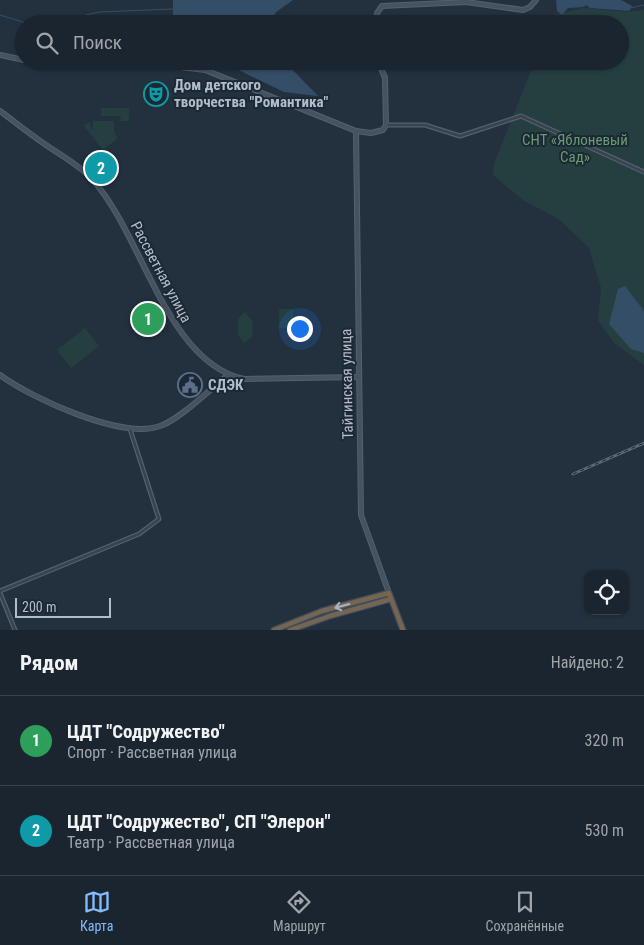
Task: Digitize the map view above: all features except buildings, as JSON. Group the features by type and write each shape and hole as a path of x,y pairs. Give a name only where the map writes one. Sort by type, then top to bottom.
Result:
{"highway":[{"name":"Тайгинская улица","path":"389,593 403,630"},
{"path":"274,630 306,617 389,593"},
{"path":"290,630 391,599"},
{"path":"306,617 308,623"}],"main road":[{"path":"377,15 382,6 466,2 523,10 530,7 536,0"},
{"path":"0,55 15,58"},
{"path":"205,70 356,130 378,133 386,125 385,78 382,70"},
{"name":"Рассветная улица","path":"0,111 79,167 91,178 120,217 174,323 201,357 227,376 244,379 359,377"},
{"name":"Тайгинская улица","path":"356,130 361,515 389,593"},
{"path":"0,375 22,389 60,408 130,429 146,429 161,426 227,376"}],"street":[{"path":"386,125 425,125 460,136 521,116 644,172"},
{"path":"15,630 0,592 139,534 159,519 130,429"}],"green space":[{"name":"СНТ «Яблоневый Сад»","path":"583,8 627,12 644,10 644,365 614,343 598,320 601,288 589,248 560,220 523,200 493,175 494,164 531,70 629,70 629,15 553,15"},
{"path":"101,108 129,108 129,121 121,121 120,116 101,116"},
{"path":"93,121 114,121 114,133 118,138 103,150 84,126 89,122 93,131"},
{"path":"279,309 293,309 293,328 279,328"},
{"path":"245,312 253,322 252,337 244,343 238,335 238,318"},
{"path":"85,328 99,346 71,368 57,350"}],"water":[{"path":"173,0 293,0 274,15 173,15"},
{"path":"556,0 621,0 632,6 629,11 590,8 586,5 584,7 568,8 562,15 557,11"},
{"path":"239,70 293,70 318,96 284,92"},
{"path":"625,286 644,311 644,353 631,349 609,324 618,289"}],"waterway":[{"path":"630,8 644,5"},
{"path":"86,15 99,12 173,9"},
{"path":"0,15 15,20"}],"railway":[{"path":"573,474 644,443"}],"place":[{"name":"Дом детского творчества \"Романтика\"","path":"156,94"},
{"name":"ЦДТ \"Содружество\", СП \"Элерон\"","path":"101,168"},
{"name":"ЦДТ \"Содружество\"","path":"148,319"},
{"name":"СДЭК","path":"190,385"}]}
